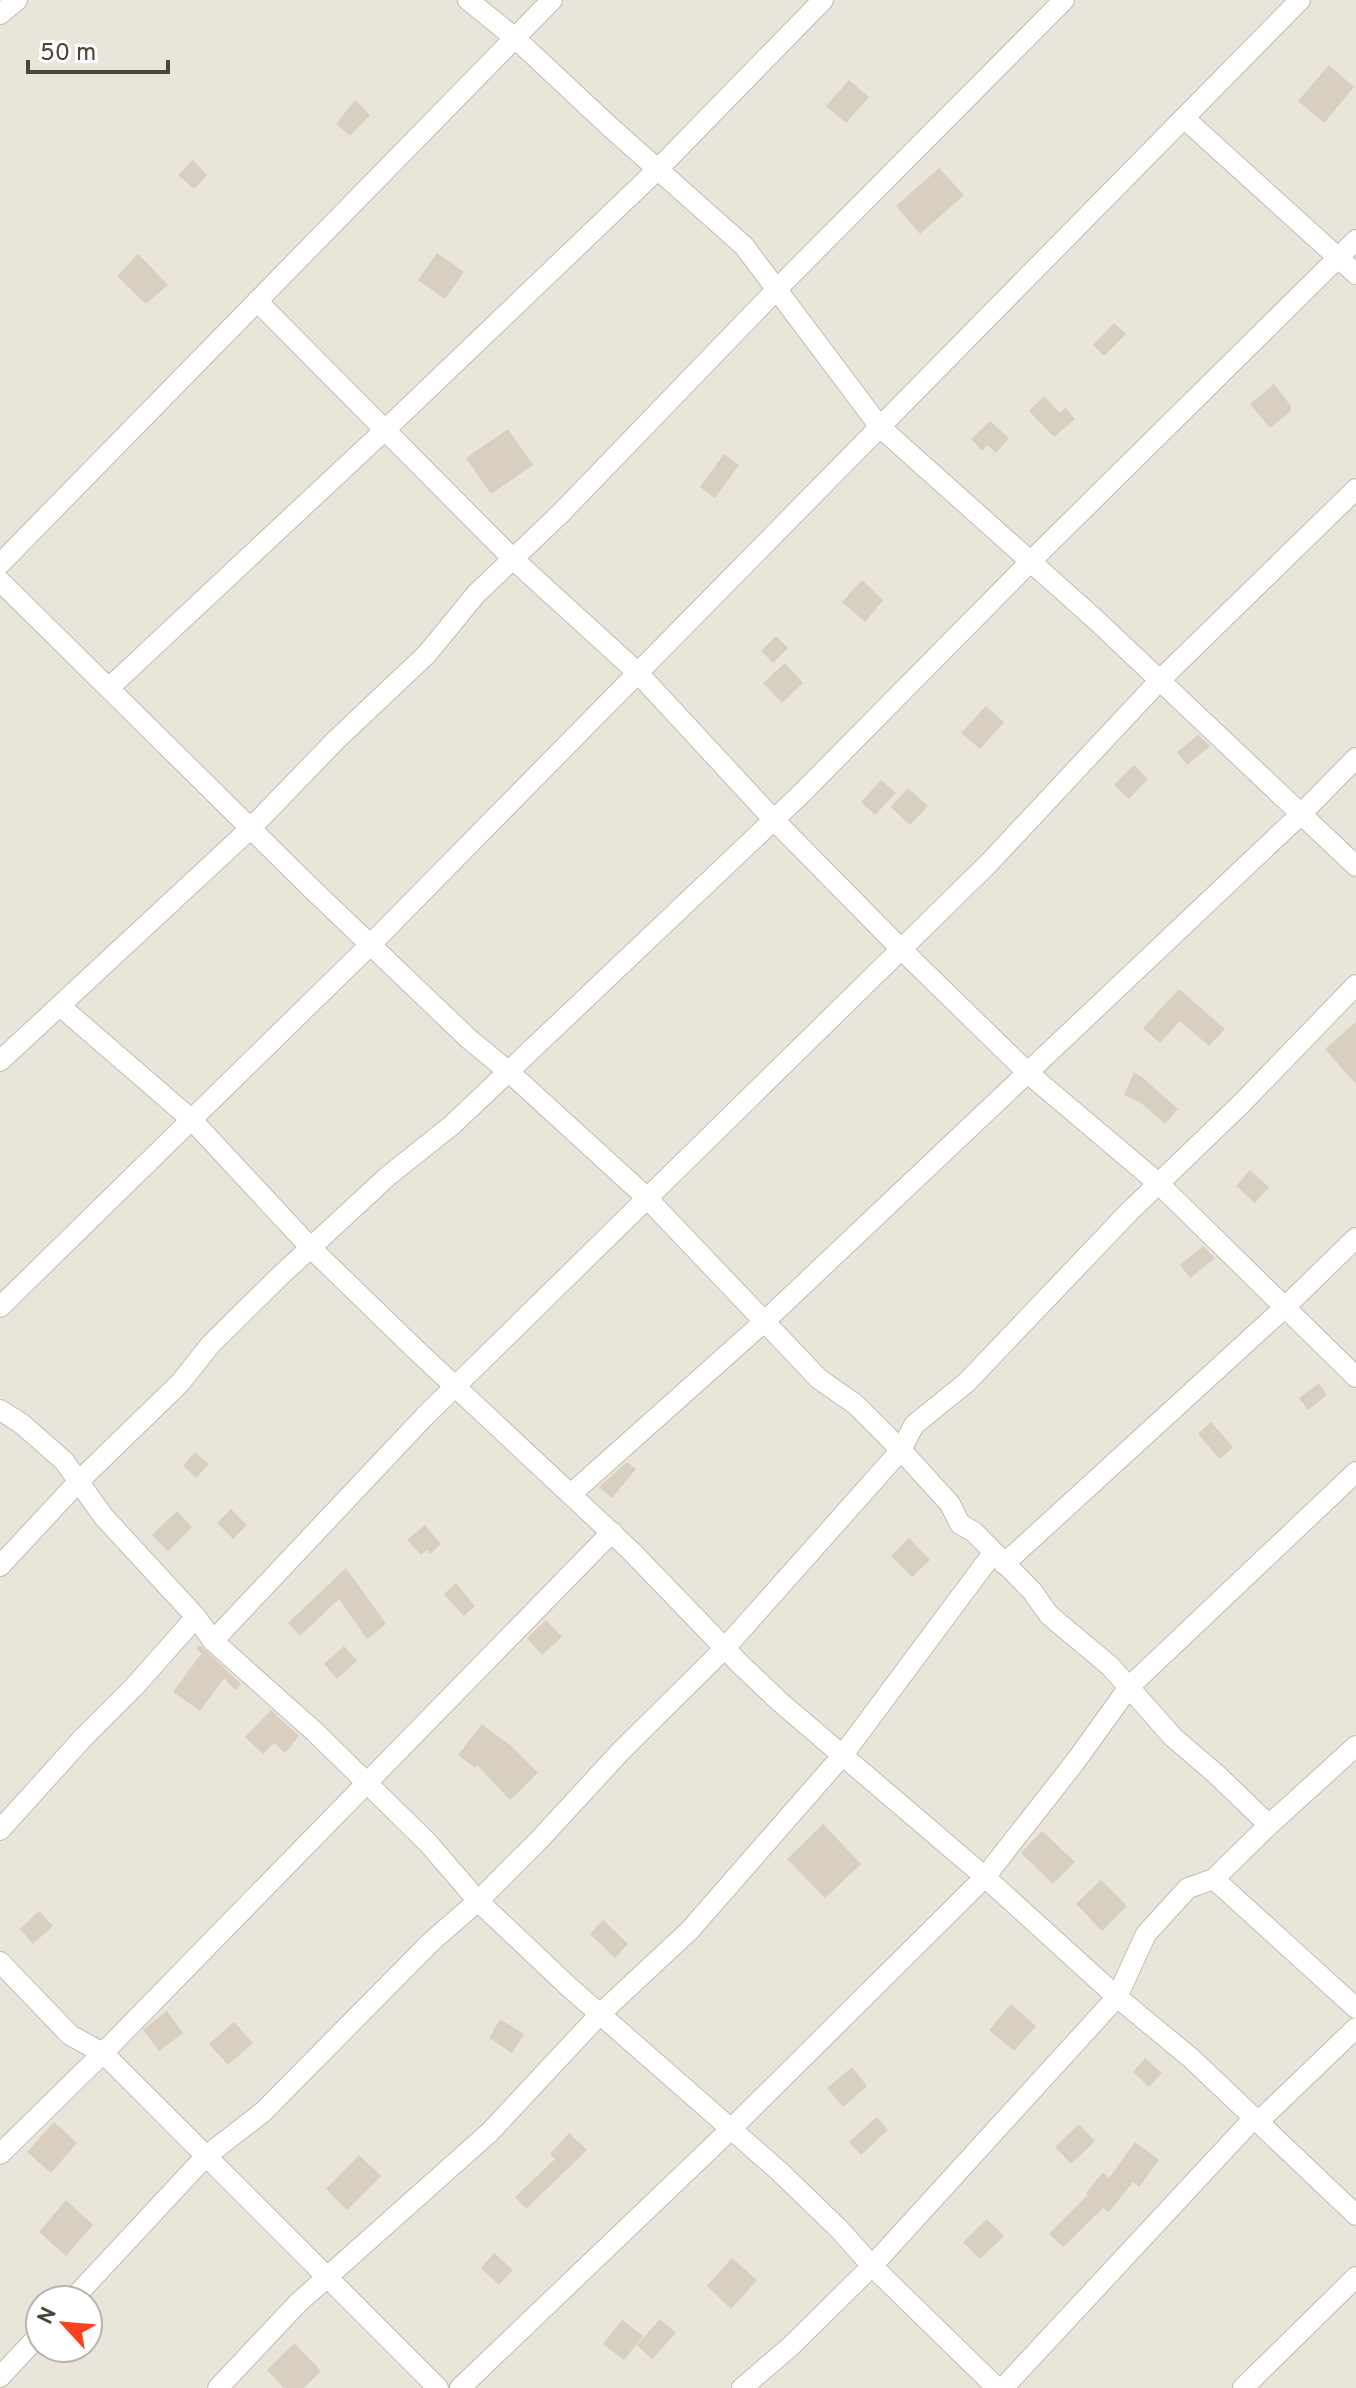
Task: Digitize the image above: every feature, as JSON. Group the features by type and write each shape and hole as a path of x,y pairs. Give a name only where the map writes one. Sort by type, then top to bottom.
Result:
{"street":[{"path":"0,14 17,0"},
{"path":"468,0 515,38 744,246 880,427 1160,680 1356,866"},
{"path":"0,564 552,0"},
{"path":"110,687 658,169 823,0"},
{"path":"0,1061 251,828 336,740 427,654 476,594 570,503 1064,0"},
{"path":"0,1307 371,944 1300,0"},
{"path":"1184,118 1356,274"},
{"path":"0,1566 78,1482 180,1383 211,1344 388,1176 452,1125 509,1072 774,820 1356,240"},
{"path":"257,301 513,559 638,673 774,820 901,949 1028,1073 1158,1183 1356,1377"},
{"path":"213,1641 456,1386 988,864 1160,680 1356,489"},
{"path":"0,581 469,1039 646,1197 819,1379 855,1404 901,1450 950,1504 960,1524 974,1532 1032,1591 1049,1615 1110,1666 1173,1737 1269,1825"},
{"path":"571,1494 765,1321 1301,814 1356,758"},
{"path":"87,2284 205,2157 263,2112 421,1952 478,1901 561,1818 621,1751 725,1648 901,1450 914,1425 967,1382 1054,1289 1356,985"},
{"path":"60,1006 192,1120 311,1248 612,1532 780,1702 1192,2059 1356,2215"},
{"path":"218,2388 298,2303 490,2132 600,2014 690,1930 842,1756 999,1558 1284,1308 1356,1238"},
{"path":"0,1410 22,1424 64,1461 103,1516 196,1617 213,1641 315,1732 428,1843 478,1901 839,2229 872,2266 1000,2388 1256,2120 1356,2028"},
{"path":"460,2388 731,2129 985,1877 1129,1687 1356,1472"},
{"path":"0,2154 103,2053 612,1532"},
{"path":"0,1830 196,1617"},
{"path":"742,2388 791,2346 872,2266 1117,1997 1146,1934 1188,1888 1214,1879 1356,1746"},
{"path":"1214,1879 1356,2008"},
{"path":"0,1962 70,2035 103,2053 438,2388"},
{"path":"1243,2388 1356,2277"},
{"path":"0,2377 24,2351"}],"shaded area":[{"path":"0,0 1356,0 1356,2388 0,2388"}],"building":[{"path":"1329,65 1354,87 1324,123 1298,101"},
{"path":"849,80 869,97 846,123 826,106"},
{"path":"355,100 370,115 350,136 336,124"},
{"path":"193,160 207,175 194,189 178,175"},
{"path":"939,168 964,195 920,234 896,206"},
{"path":"437,253 464,272 445,299 418,280"},
{"path":"138,254 168,285 146,304 117,276"},
{"path":"1114,323 1126,334 1104,356 1093,345"},
{"path":"1274,384 1291,406 1291,411 1270,428 1250,404"},
{"path":"1044,396 1060,413 1066,408 1075,419 1054,437 1029,411"},
{"path":"990,421 1009,438 996,453 987,445 982,451 971,439"},
{"path":"508,429 533,465 491,494 466,458"},
{"path":"724,454 739,465 715,498 700,487"},
{"path":"862,580 883,600 865,622 842,602"},
{"path":"776,636 788,648 773,663 761,651"},
{"path":"785,663 803,683 782,703 763,683"},
{"path":"986,706 1004,722 980,749 961,733"},
{"path":"1198,735 1210,746 1187,765 1177,752"},
{"path":"1134,765 1148,779 1129,799 1114,785"},
{"path":"881,780 896,793 875,815 861,802"},
{"path":"908,788 928,806 910,825 891,807"},
{"path":"1179,989 1225,1029 1209,1046 1180,1021 1160,1043 1143,1028"},
{"path":"1356,1022 1356,1084 1325,1049"},
{"path":"1134,1073 1178,1109 1165,1124 1141,1103 1124,1095"},
{"path":"1250,1170 1269,1187 1255,1203 1236,1186"},
{"path":"1203,1246 1215,1258 1190,1278 1180,1265"},
{"path":"1319,1383 1327,1395 1308,1410 1299,1398"},
{"path":"1211,1422 1233,1447 1220,1459 1198,1434"},
{"path":"195,1452 209,1464 196,1478 183,1466"},
{"path":"627,1462 636,1469 612,1498 599,1487"},
{"path":"231,1509 247,1525 233,1539 217,1523"},
{"path":"177,1511 192,1527 168,1551 152,1535"},
{"path":"425,1525 441,1544 430,1554 427,1550 421,1555 407,1540"},
{"path":"909,1538 930,1560 912,1577 891,1556"},
{"path":"346,1568 386,1624 367,1639 339,1599 300,1636 288,1623"},
{"path":"456,1583 475,1606 464,1616 444,1594"},
{"path":"546,1620 562,1637 542,1655 527,1638"},
{"path":"200,1645 241,1684 235,1690 224,1678 200,1711 173,1692 201,1654 196,1648"},
{"path":"344,1646 357,1661 337,1679 324,1664"},
{"path":"271,1710 299,1736 285,1753 274,1743 263,1754 245,1737"},
{"path":"482,1724 511,1746 538,1773 510,1800 477,1765 475,1768 458,1755"},
{"path":"823,1824 861,1864 825,1898 787,1859"},
{"path":"1042,1831 1075,1862 1053,1884 1021,1853"},
{"path":"1101,1880 1127,1906 1102,1931 1076,1904"},
{"path":"39,1911 53,1926 33,1944 20,1929"},
{"path":"603,1920 628,1944 615,1958 590,1934"},
{"path":"1011,2004 1036,2026 1014,2051 989,2030"},
{"path":"167,2011 183,2033 159,2051 143,2030"},
{"path":"500,2019 524,2034 512,2053 489,2038"},
{"path":"234,2022 253,2043 228,2065 209,2044"},
{"path":"1145,2058 1162,2073 1149,2087 1133,2072"},
{"path":"852,2067 867,2086 843,2107 827,2088"},
{"path":"877,2117 888,2130 861,2155 849,2142"},
{"path":"54,2122 77,2143 51,2173 27,2152"},
{"path":"1079,2124 1095,2141 1071,2164 1055,2147"},
{"path":"569,2133 587,2150 526,2209 515,2197 555,2159 550,2154"},
{"path":"1135,2142 1159,2160 1139,2187 1133,2182 1109,2212 1103,2208 1063,2247 1049,2234 1088,2195 1086,2193 1103,2172 1109,2178"},
{"path":"359,2155 381,2176 347,2210 326,2189"},
{"path":"66,2200 93,2225 66,2256 39,2232"},
{"path":"987,2219 1004,2236 980,2259 963,2242"},
{"path":"494,2253 513,2270 499,2285 481,2268"},
{"path":"732,2258 757,2280 731,2309 707,2286"},
{"path":"660,2319 676,2333 652,2359 637,2345"},
{"path":"622,2320 643,2336 624,2360 603,2344"},
{"path":"294,2343 321,2371 304,2388 284,2388 267,2370"}]}
